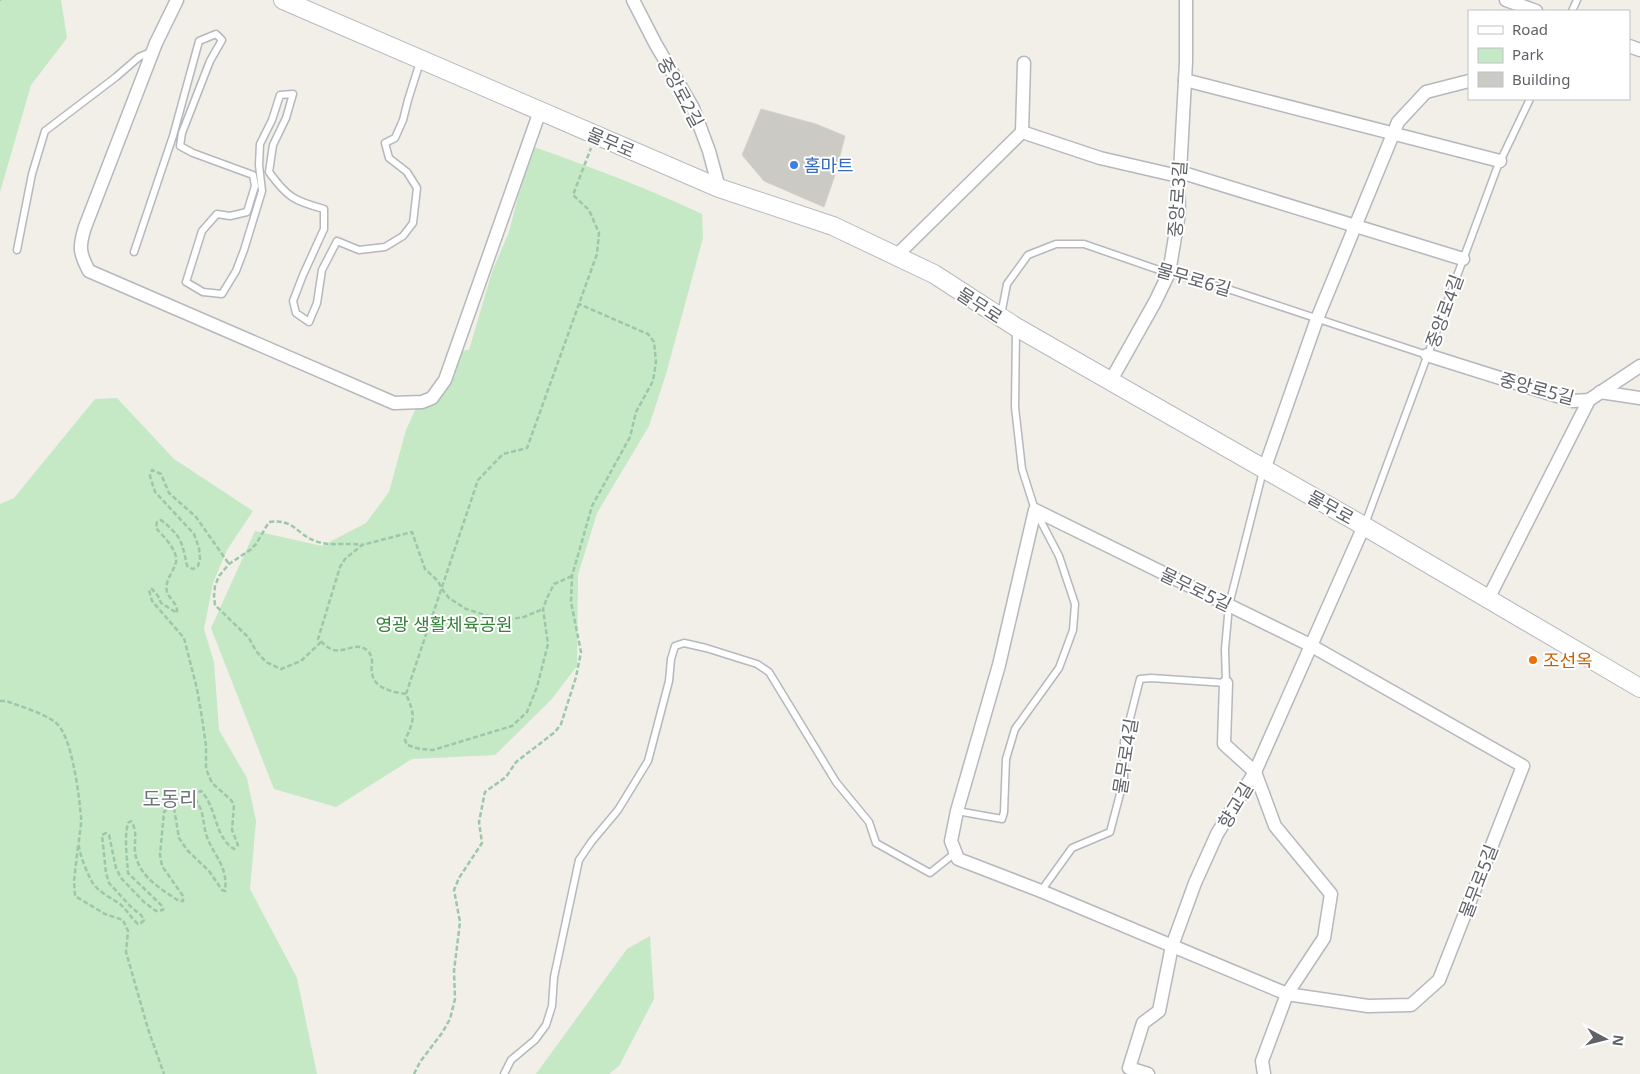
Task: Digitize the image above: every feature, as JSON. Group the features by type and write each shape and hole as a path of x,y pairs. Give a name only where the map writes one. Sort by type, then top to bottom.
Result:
{"main road":[{"name":"물무로","path":"283,0 719,188 833,226 934,274 1016,327 1364,526 1640,688"}],"street":[{"path":"177,0 152,52 84,227 80,244 82,259 89,271 394,403 422,402 432,398 446,380 540,111"},
{"name":"중앙로2길","path":"633,0 655,44 693,108 709,151 719,188"},
{"name":"중앙로3길","path":"1110,382 1169,273 1179,213 1179,174 1185,80 1186,0"},
{"path":"1506,0 1533,10"},
{"path":"896,256 1022,132 1024,63"},
{"path":"1185,80 1500,161"},
{"path":"1264,470 1317,319 1398,122 1426,92 1468,81"},
{"path":"1022,132 1100,158 1179,174 1463,259"},
{"name":"중앙로5길","path":"1428,355 1573,401 1589,400 1640,366"},
{"path":"1600,392 1640,398"},
{"path":"1488,599 1589,400"},
{"path":"955,853 951,841 957,812 999,664 1035,510"},
{"name":"물무로5길","path":"955,853 958,859 1041,890 1287,994 1368,1006 1411,1005 1438,980 1523,766 1310,645 1035,510"},
{"name":"향교길","path":"1148,1074 1130,1068 1143,1023 1159,1011 1172,946 1195,883 1217,834 1255,772 1364,526"},
{"path":"1226,683 1224,744 1255,772 1275,826 1331,894 1324,938 1287,994 1262,1061 1264,1074"}],"lane":[{"path":"134,252 173,136 199,41 216,34 222,40 210,61 182,133 180,146 193,154 253,176 255,186 247,212 230,216 217,214 202,231 186,282 203,292 222,294 236,271 262,191 260,144 272,120 280,95 293,94 286,118 273,145 269,172 281,189 299,202 324,209 324,230 293,301 296,313 309,322 317,303 322,270 337,241 359,250 385,247 402,236 413,223 417,188 407,172 389,158 386,144 395,138 403,120 421,60"},
{"path":"17,250 32,174 45,131 139,57 152,52"},
{"name":"중앙로4길","path":"1364,526 1500,161 1530,100"},
{"name":"물무로6길","path":"1001,318 1007,284 1028,255 1056,244 1084,244 1428,355"},
{"path":"957,812 1002,819 1004,812 1006,759 1015,729 1059,668 1073,630 1075,604 1059,556 1035,510 1022,469 1015,407 1016,327"},
{"path":"1226,683 1225,649 1229,605 1264,470"},
{"path":"504,1074 511,1060 535,1040 546,1025 552,1006 554,977 579,860 592,840 618,810 648,761 669,681 670,659 675,646 684,643 706,648 757,664 769,672 836,782 869,822 876,843 930,873 955,853"},
{"name":"물무로4길","path":"1041,890 1072,848 1110,832 1124,779 1124,742 1140,679 1151,678 1226,683"}],"path":[{"path":"572,576 554,584 543,609 548,644 537,687 527,712 512,726 433,750 420,750 407,745 405,740 413,722 413,712 406,694 478,480 503,454 527,448 597,254 599,233 589,210 573,195 596,135"},
{"path":"414,1074 420,1062 450,1019 455,998 454,971 460,922 454,890 459,878 482,843 479,822 485,792 506,777 516,762 555,732 561,724 576,677 581,652 571,602 572,576 592,506 630,437 636,412 654,381 656,362 654,342 648,334 579,304"},
{"path":"79,839 84,863 96,888 120,905 138,924 141,923 144,920 141,915 109,883 106,873 102,835 106,833 109,835 116,868 121,878 144,902 156,911 163,910 163,907 128,873 126,856 127,825 131,821 134,825 136,835 135,853 145,875 179,902 182,901 183,896 162,866 160,855 164,812 171,805 174,808 179,838 187,850 209,871 222,890 225,891 226,877 221,862 208,838 194,792 201,791 207,797 222,836 228,845 234,849 238,845 232,830 234,805 212,782 206,769 206,746 200,708 184,638 152,601 149,590 152,589 161,603 177,613 177,606 167,591 167,582 176,561 174,551 156,528 156,522 161,520 176,532 184,548 186,566 193,569 198,566 200,559 199,548 194,534 155,492 150,476 152,470 161,474 169,493 196,517 229,564"},
{"path":"321,642 301,661 281,669 266,662 256,651 249,638 215,605 215,586 219,576 229,564 256,544 269,522 280,520 287,522 315,541 337,545 348,542 362,545"},
{"path":"406,694 381,687 374,680 371,655 366,649 355,646 339,650 330,649 318,639 340,567 362,545 412,532 425,569 438,581 450,598 466,609 495,618 511,619 524,617 543,609"},
{"path":"0,701 6,701 42,715 56,722 62,728 69,746 81,818 75,863 75,896 105,914 123,920 128,931 126,952 148,1029 164,1074"}],"green space":[{"path":"0,0 61,0 67,38 31,85 0,192"},
{"name":"영광 생활체육공원","path":"534,147 619,178 702,214 703,238 666,374 649,426 597,513 578,575 577,666 551,700 495,755 412,759 336,807 274,789 211,628 255,531 322,546 366,523 389,492 406,430 417,406 437,403 449,352 469,350 492,272 509,232"},
{"path":"117,398 174,459 253,511 227,550 213,583 204,629 214,662 219,730 247,778 256,821 250,889 297,978 317,1074 0,1074 0,504 14,498 95,399"},
{"path":"650,936 654,999 619,1066 609,1074 536,1074 627,949"}],"building":[{"name":"홈마트","path":"761,109 816,124 845,136 824,207 764,181 742,155"}],"place":[{"name":"홈마트","path":"794,165"},
{"name":"조선옥","path":"1533,660"}],"district":[{"name":"도동리","path":"170,798"}]}
